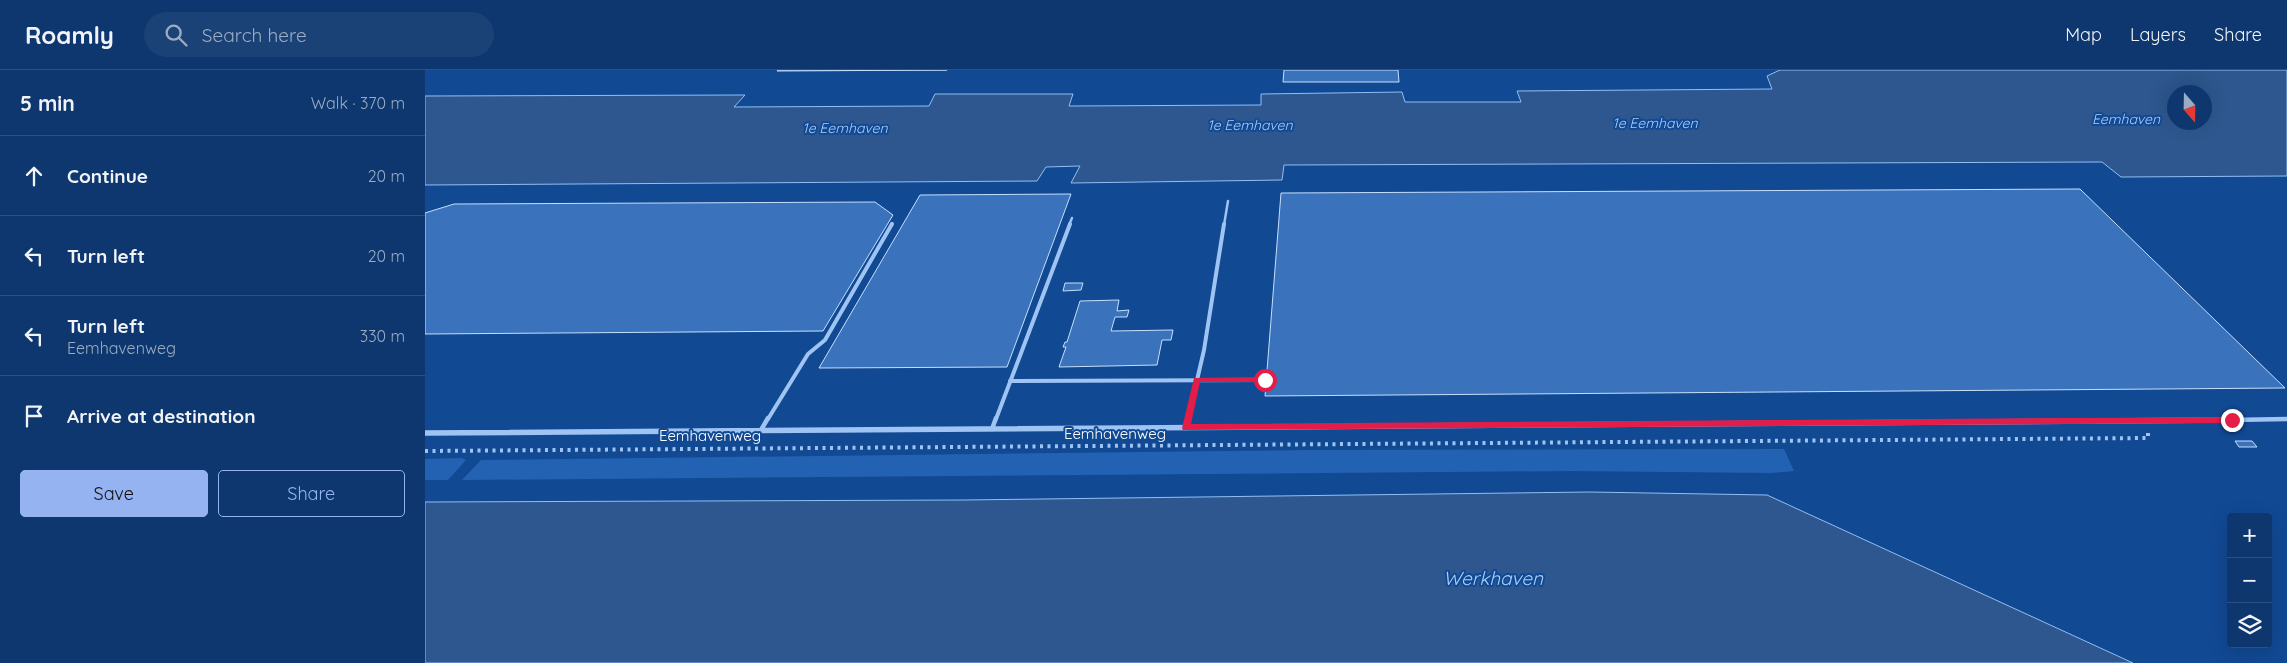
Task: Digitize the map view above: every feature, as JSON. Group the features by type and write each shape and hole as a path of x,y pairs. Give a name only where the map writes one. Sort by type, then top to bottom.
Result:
{"street":[{"name":"Eemhavenweg","path":"425,433 2232,420"}],"lane":[{"path":"1186,428 1197,380 1228,201"},
{"path":"992,429 1072,218"},
{"path":"761,430 808,354 825,340 892,223"},
{"path":"1010,381 1265,380"},
{"name":"Eemhavenweg","path":"2232,420 2287,419"}],"path":[{"name":"Eemhavenweg","path":"425,451 2148,438 2149,421"}],"shaded area":[{"path":"1784,449 1794,471 1771,473 1571,471 462,480 481,460 1315,450"},
{"path":"462,458 466,460 448,480 425,480 425,459"}],"water":[{"name":"1e Eemhaven","path":"1780,70 2287,70 2287,176 2121,177 2102,162 1284,165 1282,180 1071,183 1080,166 1046,167 1037,181 425,185 425,96 745,95 734,107 929,106 935,94 1073,94 1069,106 1261,105 1261,94 1402,92 1405,102 1521,102 1517,91 1772,89 1767,76"},
{"name":"Werkhaven","path":"1590,492 1767,495 2133,663 425,663 425,502 964,500"}],"building":[{"path":"778,70 947,70 777,71"},
{"path":"1284,70 1398,70 1399,82 1283,82"},
{"path":"2080,189 2285,388 1265,396 1281,193"},
{"path":"1071,194 1007,367 819,368 920,195"},
{"path":"875,202 893,215 823,331 425,334 425,213 454,204"},
{"path":"1065,283 1083,283 1081,290 1063,291"},
{"path":"1119,300 1117,311 1129,310 1127,317 1115,317 1111,331 1173,330 1171,340 1162,340 1157,365 1059,367 1066,347 1063,347 1065,342 1067,342 1080,301"},
{"path":"2235,441 2252,441 2257,447 2239,447"}],"route":[{"path":"1265,380 1197,380 1186,428 2232,420"}],"water label":[{"name":"Eemhaven","path":"2126,119"}]}
